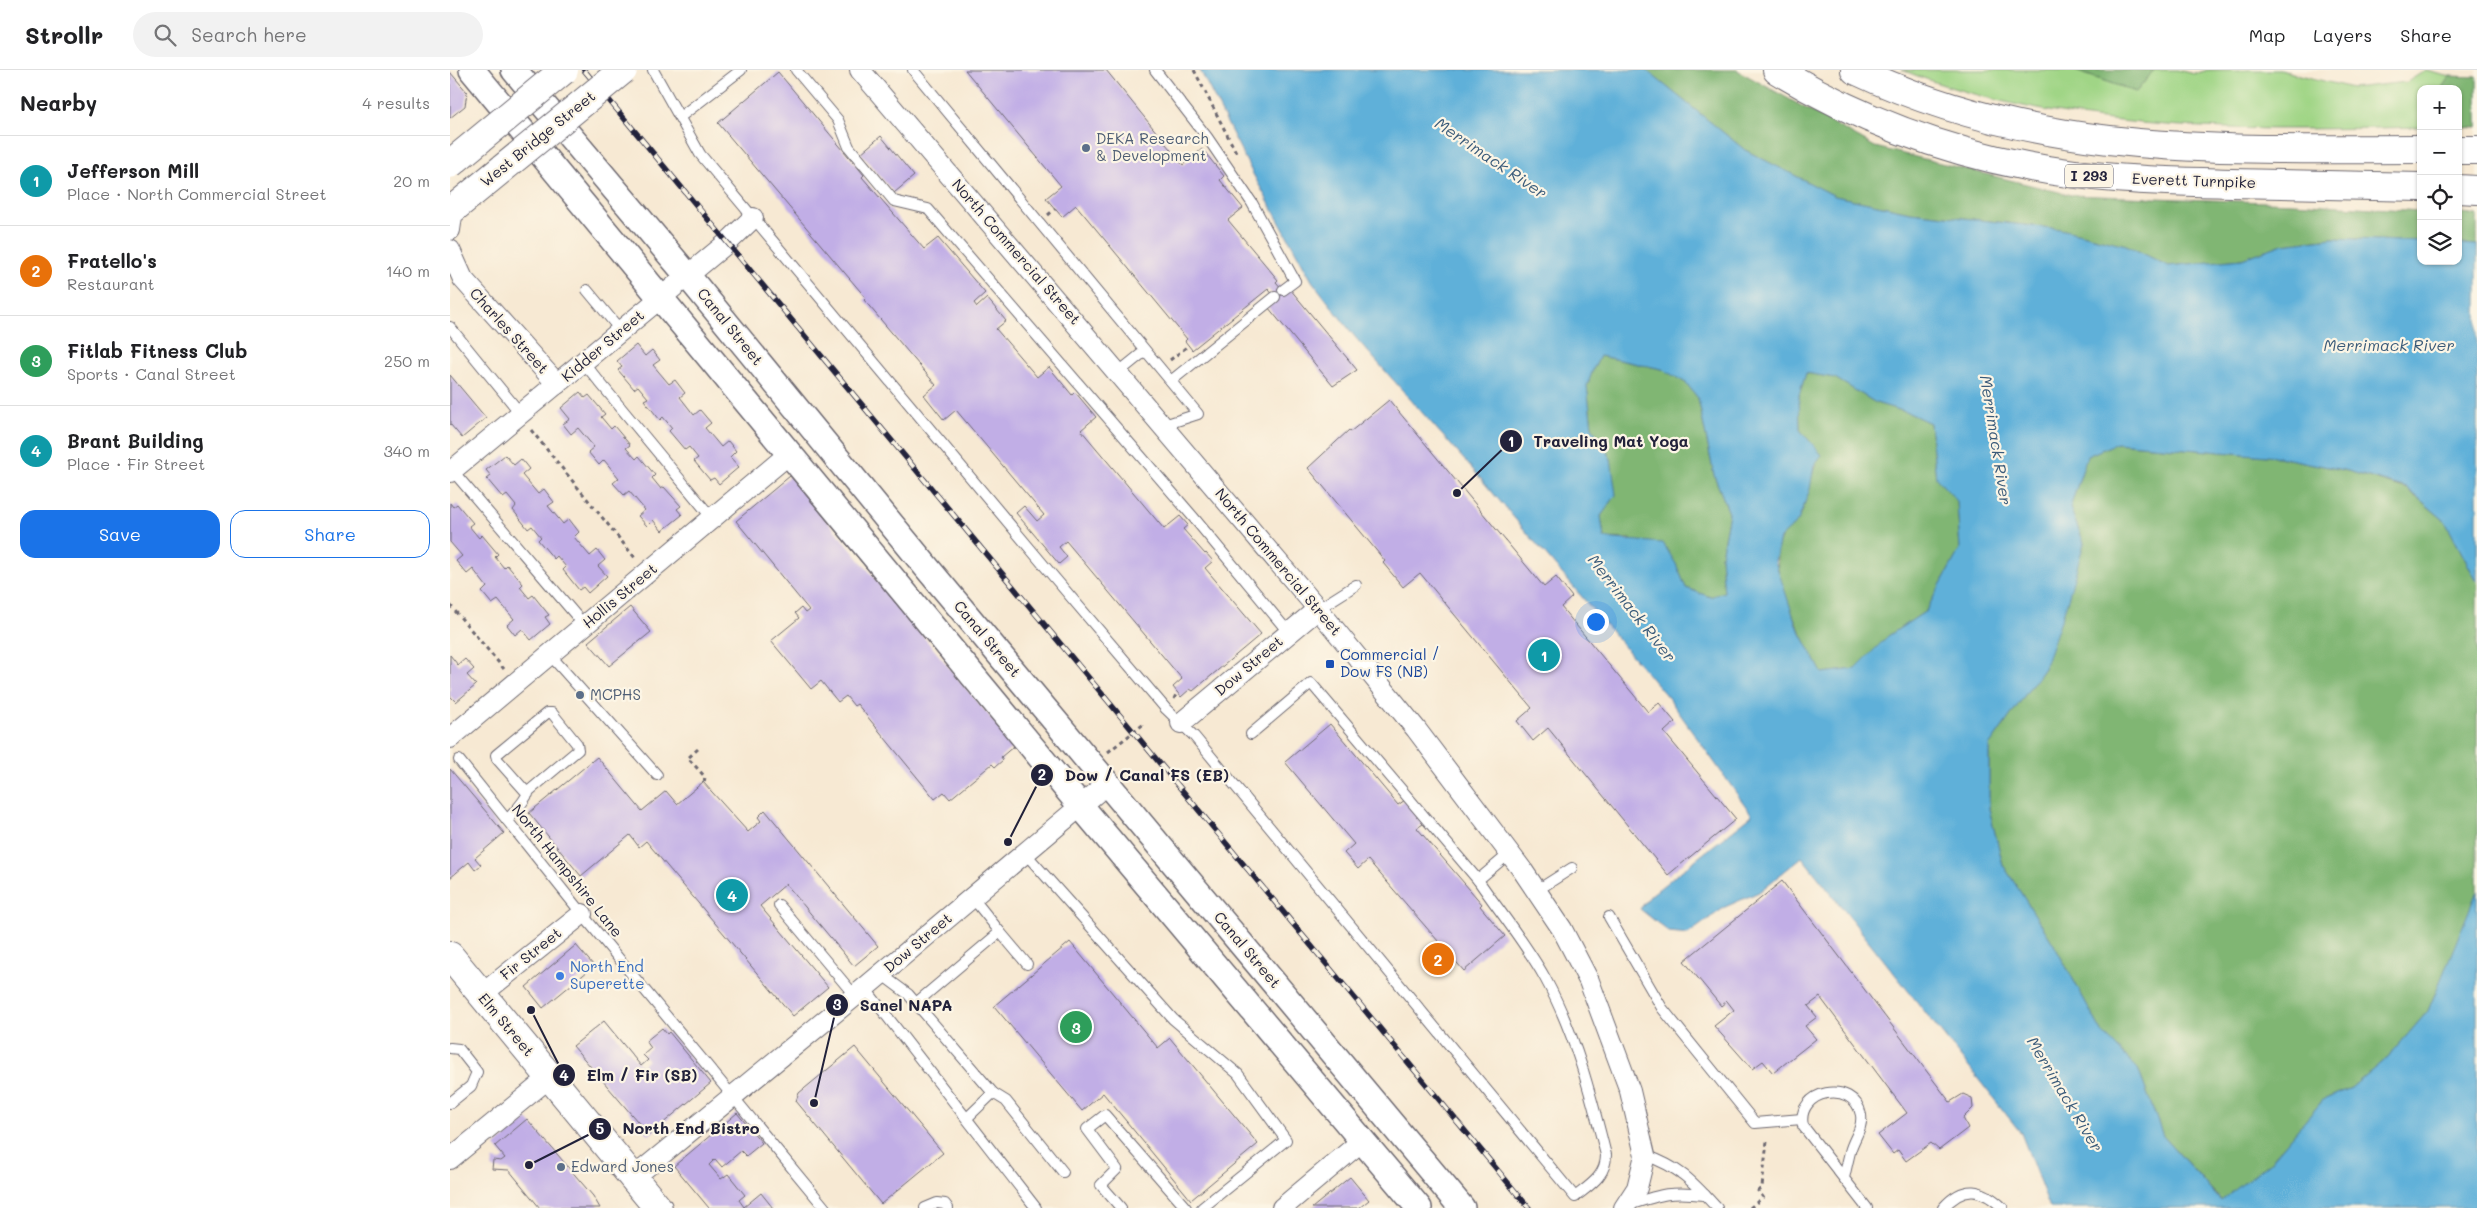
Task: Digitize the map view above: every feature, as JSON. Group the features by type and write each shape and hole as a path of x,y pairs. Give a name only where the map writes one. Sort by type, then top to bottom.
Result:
{"main road":[{"path":"450,164 564,70"},
{"name":"West Bridge Street","path":"452,220 623,70"},
{"name":"Everett Turnpike","path":"1777,70 1848,109 1906,132 1965,151 2026,166 2088,176 2149,181 2417,187"},
{"path":"1855,70 1922,99 1962,112 2043,132 2084,138 2168,146 2336,150 2417,149"},
{"path":"2462,150 2477,150"},
{"path":"2462,189 2477,190"},
{"name":"Elm Street","path":"450,956 658,1208"}],"street":[{"path":"472,70 1080,806 1364,1140 1419,1208"},
{"name":"Canal Street","path":"514,70 688,274 922,562 1462,1208"},
{"name":"North Commercial Street","path":"860,70 1119,372 1318,609 1416,729 1536,890 1562,929 1599,1004 1630,1090 1645,1155 1637,1188 1625,1207"},
{"name":"Kidder Street","path":"451,471 526,422 557,384 727,243 753,218"},
{"name":"Charles Street","path":"450,250 463,278 557,384"},
{"name":"Hollis Street","path":"450,738 790,453"},
{"name":"Dow Street","path":"1181,723 1318,609"},
{"name":"Dow Street","path":"633,1178 860,992 1108,783"},
{"name":"Fir Street","path":"481,995 582,914"},
{"path":"450,1159 550,1077"},
{"path":"1282,1208 1364,1140"}],"lane":[{"path":"653,70 700,154 1166,710 1181,723 1575,1197 1599,1178 1606,1166 1604,1147 1584,1074 1566,1024 1544,976 1478,880 1311,683 1251,734"},
{"path":"680,117 741,70"},
{"path":"796,70 838,120 849,147 872,177 894,201 928,209 1194,518 1289,633"},
{"path":"913,70 1198,414 1164,425"},
{"path":"1155,70 1207,137 1252,203 1295,282 1171,381"},
{"path":"587,290 620,331"},
{"path":"450,326 526,422"},
{"path":"1119,372 1146,351"},
{"path":"583,362 712,518"},
{"path":"451,471 585,626"},
{"path":"1318,609 1356,585"},
{"path":"550,655 657,776"},
{"path":"507,820 525,801 528,794 578,750 577,744 552,713 547,713 496,755 497,759 528,794"},
{"name":"North Hampshire Lane","path":"459,760 582,914 825,1208"},
{"path":"1025,853 1173,1019 1238,1074 1286,1140 1202,1208"},
{"path":"1478,880 1510,853"},
{"path":"1536,890 1572,868"},
{"path":"972,897 1027,964"},
{"path":"779,905 860,992 882,1009 1036,1208"},
{"path":"1609,917 1662,1008 1755,1123 1802,1120"},
{"path":"916,1003 1000,932"},
{"path":"881,974 908,994 993,1093 1006,1101 1063,1172"},
{"path":"450,1048 459,1049 477,1072 471,1086 450,1103"},
{"path":"1844,1178 1850,1151 1861,1125 1860,1115 1856,1104 1838,1092 1826,1092 1815,1097 1808,1105 1802,1120 1810,1138 1867,1208"},
{"path":"966,1118 993,1093"},
{"path":"1121,1208 1101,1185 1117,1169 1087,1129 1105,1115 1186,1208"},
{"path":"1645,1155 1669,1163 1692,1180 1717,1208"},
{"path":"1943,1208 1956,1196 1970,1191 1990,1196 2003,1208"},
{"path":"1625,1207 1663,1194 1677,1192 1705,1195"},
{"path":"925,1208 937,1203 945,1204 948,1208"}],"path":[{"path":"1194,70 1240,159"},
{"path":"1160,368 1188,346"},
{"path":"526,422 638,562"},
{"path":"450,604 506,671"},
{"path":"1103,755 1145,723"},
{"path":"698,749 688,758 704,777 704,783"},
{"path":"1750,1208 1763,1197 1758,1191 1762,1187 1767,1142"}],"green space":[{"path":"1646,70 1737,70 1875,147 2071,195 2293,203 2417,211 2417,242 2333,238 2283,244 2242,259 2168,266 2126,245 2060,229 1910,212 1835,196 1745,150"},
{"path":"1902,70 2073,70 2136,92 2154,70 2177,70 2194,74 2208,70 2280,70 2352,88 2407,82 2426,70 2450,76 2444,85 2417,85 2417,127 2290,129 2158,124 2092,118 2028,107 1964,91"},
{"path":"2073,70 2154,70 2136,92"},
{"path":"2450,76 2477,77 2477,128 2462,127 2462,85 2444,85"},
{"path":"2462,214 2477,215 2477,245 2462,244"},
{"path":"1600,356 1662,369 1686,383 1698,398 1714,475 1729,513 1721,556 1724,592 1710,597 1686,588 1676,564 1630,539 1604,538 1601,516 1615,495 1611,459 1592,427 1587,386"},
{"path":"1806,373 1835,378 1876,403 1909,413 1930,423 1936,478 1957,500 1960,549 1926,611 1888,636 1855,669 1822,673 1789,606 1782,586 1777,551 1781,538 1802,512 1812,474 1821,455 1800,430 1799,395"},
{"path":"2116,443 2279,457 2348,471 2407,489 2445,521 2477,582 2477,891 2474,902 2428,1011 2389,1056 2351,1088 2323,1100 2269,1163 2222,1201 2163,1136 2138,1069 2102,1032 2053,943 2003,865 1989,809 1989,746 2044,668 2084,543 2070,508 2087,456"}],"water":[{"name":"Merrimack River","path":"1200,70 1646,70 1745,150 1835,196 1910,212 2060,229 2126,245 2168,266 2242,259 2283,244 2333,238 2417,242 2417,265 2462,265 2462,244 2477,245 2477,582 2445,521 2407,488 2348,471 2279,457 2117,443 2087,456 2070,508 2084,543 2066,606 2044,668 1989,746 1989,809 2003,865 2053,943 2102,1032 2138,1069 2163,1136 2221,1201 2269,1163 2323,1100 2351,1088 2389,1056 2428,1011 2477,891 2477,1208 2050,1208 2021,1133 1802,857 1759,892 1725,907 1688,934 1669,932 1640,909 1651,895 1752,815 1670,700 1475,472 1355,337 1312,281 1253,174","holes":["1600,356 1662,369 1686,383 1698,398 1714,475 1729,513 1721,556 1724,592 1710,597 1686,588 1676,564 1663,543 1604,538 1601,516 1616,495 1611,459 1592,427 1587,386","1806,373 1835,378 1876,403 1909,413 1930,423 1936,478 1957,501 1960,549 1926,611 1888,636 1855,669 1822,673 1796,624 1775,561 1780,538 1798,521 1810,489 1814,465 1822,455 1800,430 1799,395"]}],"building":[{"path":"965,70 1106,70 1183,165 1202,149 1224,176 1220,180 1243,208 1228,220 1278,280 1276,282 1283,290 1290,289 1357,370 1333,386 1268,307 1277,299 1268,289 1192,350 1185,341 1187,339 1076,205 1062,217 1046,198 1061,186"},
{"path":"450,72 467,92 465,106 450,118"},
{"path":"778,72 864,175 862,177 924,249 938,238 985,293 974,303 977,307 987,298 1006,321 996,329 1037,377 1049,367 1072,395 1075,392 1096,417 1081,430 1164,529 1180,516 1188,525 1183,529 1213,561 1205,568 1261,634 1193,691 1190,689 1181,697 1173,687 1182,679 1066,541 1059,547 1067,557 1059,564 1016,513 1024,506 1037,521 1044,515 956,410 944,420 924,395 936,385 864,300 866,298 718,123"},
{"path":"881,136 914,176 894,193 861,153"},
{"path":"636,345 645,356 652,350 660,360 653,365 669,384 675,380 685,393 680,397 694,415 700,410 711,423 705,428 721,447 728,441 736,451 730,457 739,467 719,484 714,478 710,480 694,461 698,458 689,447 685,450 669,431 672,428 663,417 660,420 644,400 648,398 638,386 634,389 618,370 622,367 617,361"},
{"path":"450,375 486,418 462,438 450,424"},
{"path":"580,392 585,398 589,395 605,414 601,417 611,429 614,426 630,445 626,448 636,459 639,456 655,475 652,478 661,489 664,487 681,506 677,509 682,515 662,531 653,520 647,526 638,516 645,510 629,491 624,495 613,483 619,478 604,460 599,465 588,452 594,447 578,428 571,434 563,424 570,419 561,408"},
{"path":"1389,400 1544,587 1556,577 1572,597 1561,607 1648,712 1659,703 1675,722 1664,732 1736,819 1668,875 1548,728 1533,741 1517,721 1532,708 1420,573 1403,587 1383,563 1385,561 1308,468 1349,430 1350,432"},
{"path":"505,455 514,465 521,459 529,469 522,475 538,494 544,489 554,502 548,506 563,524 569,519 579,532 574,537 590,556 597,550 605,560 598,566 607,576 588,593 583,587 579,590 563,570 566,567 557,556 554,559 538,540 541,537 532,526 528,529 513,510 516,506 507,495 503,498 487,479 491,476 486,470"},
{"path":"790,476 1014,746 1001,757 1003,760 995,767 992,764 950,799 944,792 935,799 857,704 854,706 846,696 838,702 821,681 811,689 771,641 799,618 795,613 801,608 805,613 809,610 736,521"},
{"path":"450,503 453,507 457,504 473,523 469,526 479,538 482,535 498,554 495,557 504,568 507,565 523,584 520,587 529,598 533,595 549,615 545,617 550,624 531,640 522,629 515,635 507,625 514,619 498,600 492,604 482,592 487,587 473,569 467,574 456,561 462,556 450,542"},
{"path":"630,607 651,632 609,666 588,642"},
{"path":"450,655 458,665 465,659 474,669 467,675 476,685 456,702 450,696"},
{"path":"1330,724 1398,805 1405,800 1420,818 1423,824 1417,828 1482,904 1480,906 1505,936 1464,971 1368,860 1358,869 1344,853 1354,844 1285,762"},
{"path":"597,757 642,811 666,791 677,804 703,782 748,832 761,821 758,817 765,810 878,946 854,966 786,884 760,906 828,987 793,1016 646,841 639,847 630,835 581,876 529,813"},
{"path":"450,769 504,833 475,858 481,865 475,870 469,862 450,878"},
{"path":"1782,881 1950,1102 1963,1094 1972,1098 1973,1108 1963,1118 1968,1128 1939,1150 1931,1143 1906,1161 1898,1150 1893,1154 1878,1135 1907,1113 1820,997 1808,1006 1817,1017 1805,1026 1816,1039 1773,1073 1763,1061 1752,1069 1714,1026 1734,1010 1727,1001 1721,1006 1684,961"},
{"path":"1070,942 1158,1048 1170,1038 1258,1144 1191,1200 1103,1093 1082,1111 994,1006"},
{"name":"North End Superette","path":"576,945 594,966 543,1008 526,987"},
{"path":"604,1021 641,1066 648,1060 643,1055 651,1048 646,1041 662,1028 667,1034 669,1032 711,1083 649,1135 573,1046"},
{"path":"855,1047 943,1153 881,1204 796,1101 799,1093"},
{"path":"737,1113 762,1143 746,1156 741,1151 722,1167 715,1159 709,1165 721,1179 728,1174 745,1195 739,1200 744,1207 761,1193 773,1208 709,1208 674,1166"},
{"path":"527,1119 593,1196 600,1208 540,1208 509,1170 492,1169 493,1160 501,1161 505,1158 495,1146"},
{"path":"1350,1177 1369,1200 1359,1208 1312,1208"}],"railway":[{"path":"584,70 1529,1208"}],"place":[{"name":"DEKA Research & Development","path":"1086,148"},
{"name":"Traveling Mat Yoga","path":"1457,493"},
{"name":"Jefferson Mill","path":"1544,655"},
{"name":"Commercial / Dow FS (NB)","path":"1330,664"},
{"name":"MCPHS","path":"580,695"},
{"name":"Dow / Canal FS (EB)","path":"1008,842"},
{"name":"Brant Building","path":"732,895"},
{"name":"Fratello's","path":"1438,959"},
{"name":"North End Superette","path":"560,976"},
{"name":"Elm / Fir (SB)","path":"531,1010"},
{"name":"Fitlab Fitness Club","path":"1076,1027"},
{"name":"Sanel NAPA","path":"814,1103"},
{"name":"North End Bistro","path":"529,1165"},
{"name":"Edward Jones","path":"561,1167"}]}
